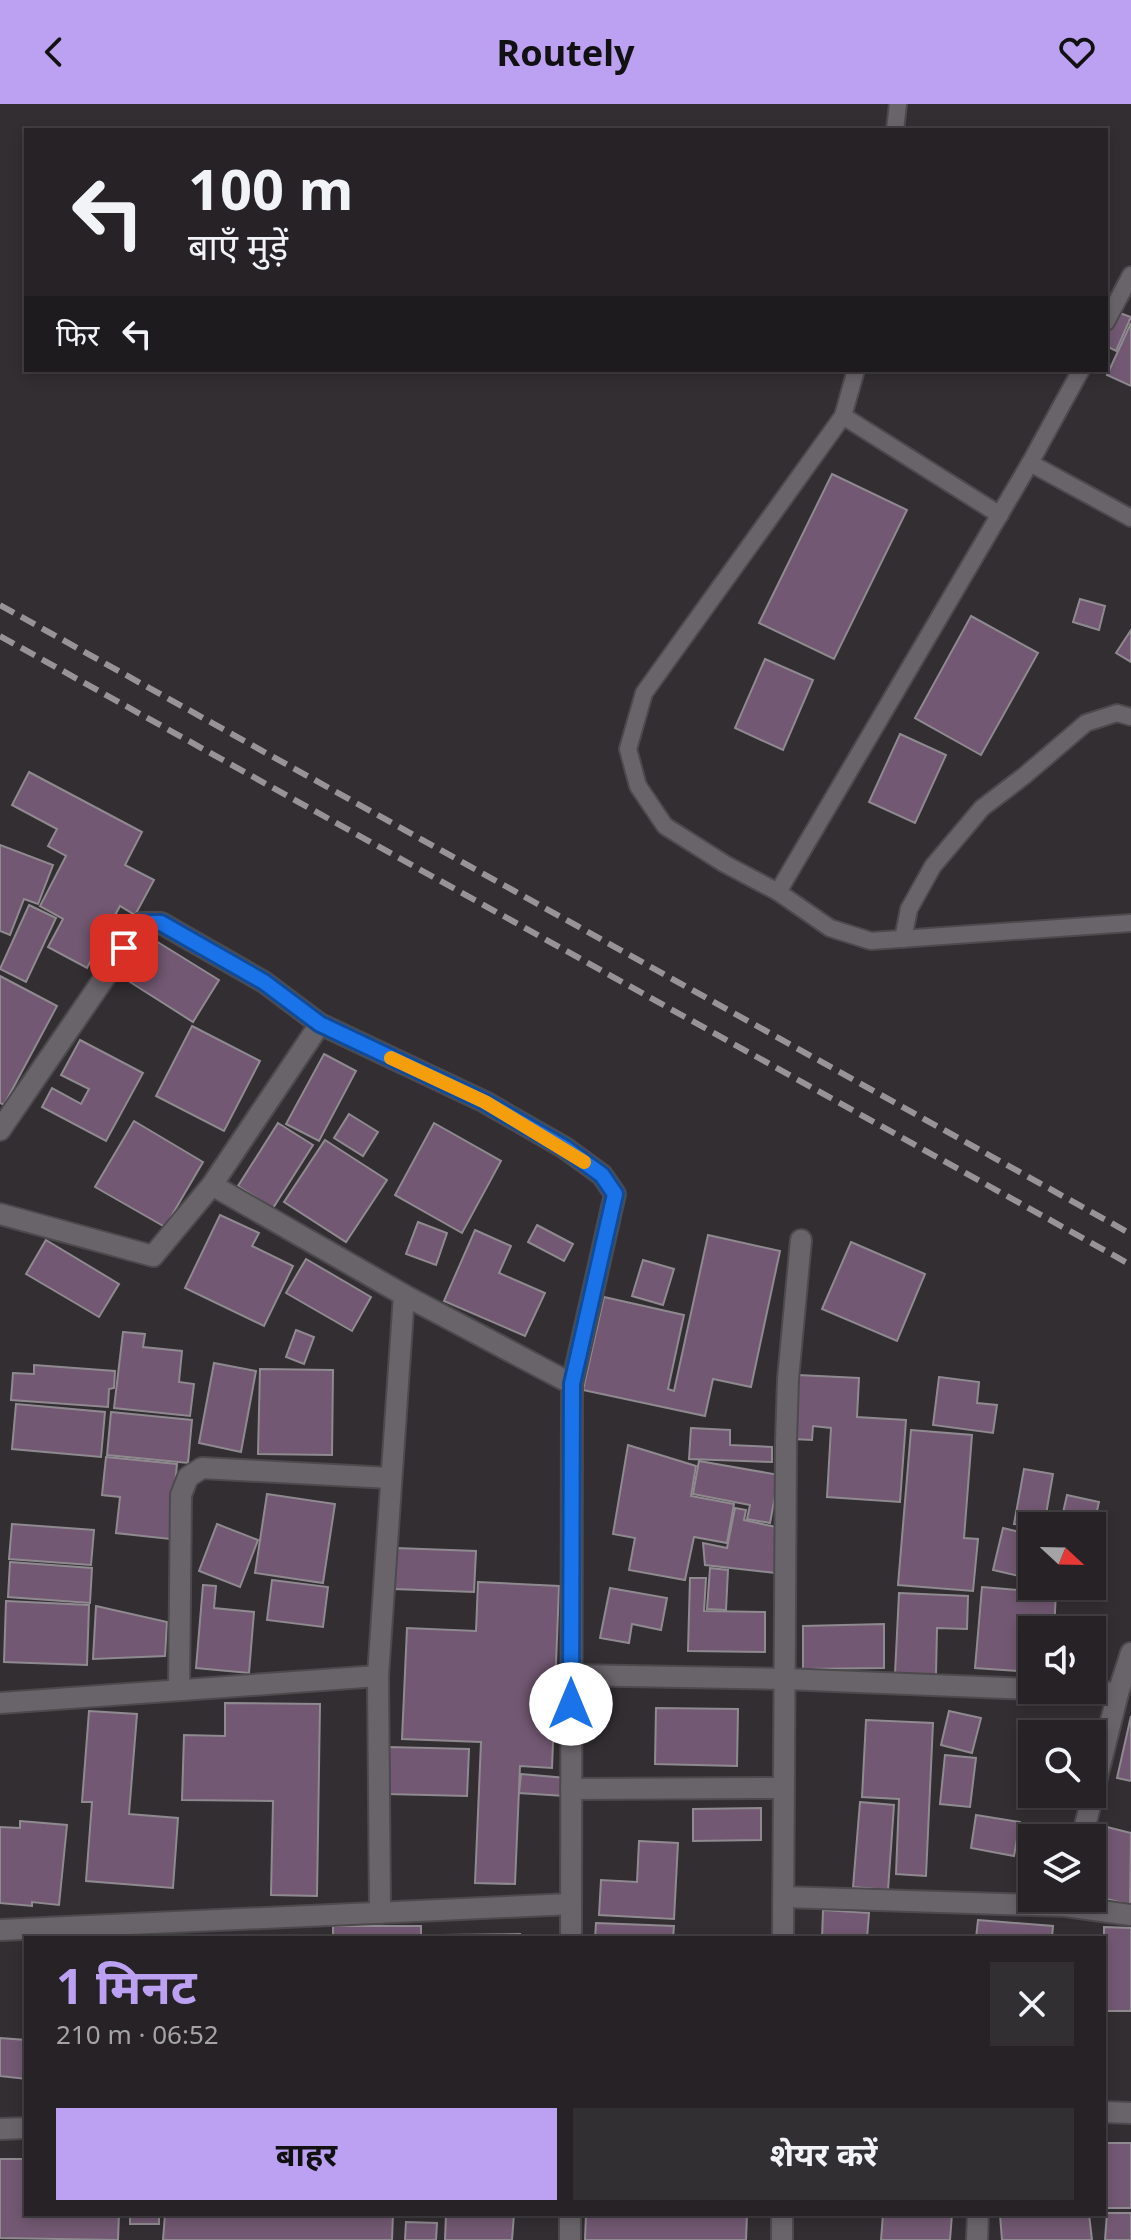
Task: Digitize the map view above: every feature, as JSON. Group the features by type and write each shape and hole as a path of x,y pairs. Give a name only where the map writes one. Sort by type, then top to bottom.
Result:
{"street":[{"path":"0,1130 142,923 161,923 264,982 320,1024 485,1102 565,1148 602,1175 615,1194 572,1384 571,1936"},
{"path":"0,1214 153,1256 212,1185 320,1024"},
{"path":"212,1185 404,1295 572,1384"},
{"path":"783,1936 786,1442 788,1379 801,1240"},
{"path":"380,1913 378,1676 404,1295"},
{"path":"179,1689 181,1495 188,1477 202,1468 390,1478"},
{"path":"1085,1824 1131,1653"},
{"path":"571,1675 785,1679 1018,1688"},
{"path":"0,1703 378,1676"},
{"path":"1106,1692 1118,1693"},
{"path":"571,1789 784,1788"},
{"path":"784,1897 1018,1901"},
{"path":"0,1930 571,1904"},
{"path":"1106,1910 1131,1915"},
{"path":"1106,2112 1131,2113"},
{"path":"0,2129 24,2128"},
{"path":"570,2216 570,2240"},
{"path":"782,2216 782,2240"},
{"path":"977,2240 978,2216"}],"lane":[{"path":"895,128 898,104"},
{"path":"1108,318 1131,275"},
{"path":"855,372 843,416 644,693 628,749 638,786 665,826 725,864 778,892 830,928 871,941 1131,923"},
{"path":"778,892 1000,515 1080,372"},
{"path":"843,416 1000,515"},
{"path":"1030,463 1131,518"},
{"path":"903,939 909,909 933,866 982,808 1086,723 1117,713 1131,717"}],"building":[{"path":"1114,311 1131,317 1116,351 1108,347 1108,322"},
{"path":"1131,323 1131,386 1107,375"},
{"path":"832,474 907,510 834,659 759,623"},
{"path":"1080,599 1105,606 1099,630 1073,622"},
{"path":"971,616 1038,653 981,755 915,718"},
{"path":"1131,630 1131,662 1116,653"},
{"path":"765,659 813,680 783,750 735,728"},
{"path":"900,734 946,755 915,823 869,802"},
{"path":"29,772 142,832 125,865 154,880 135,915 120,906 87,968 48,947 63,919 40,906 66,856 48,846 57,829 12,805"},
{"path":"0,845 53,865 38,904 24,899 10,935 0,931"},
{"path":"29,905 56,918 26,982 0,969"},
{"path":"156,941 219,980 193,1022 130,982"},
{"path":"0,976 57,1006 4,1105 0,1103"},
{"path":"192,1026 260,1061 224,1131 156,1096"},
{"path":"80,1040 143,1073 106,1141 42,1107 52,1088 81,1104 89,1089 61,1075"},
{"path":"324,1054 356,1071 319,1141 286,1124"},
{"path":"349,1114 378,1132 363,1156 334,1138"},
{"path":"134,1121 203,1162 165,1227 95,1187"},
{"path":"278,1123 313,1145 273,1208 238,1186"},
{"path":"434,1123 501,1161 462,1233 395,1195"},
{"path":"325,1140 387,1180 346,1242 284,1202"},
{"path":"220,1215 259,1233 252,1246 293,1266 264,1326 185,1288"},
{"path":"418,1222 447,1233 436,1265 406,1254"},
{"path":"537,1225 573,1244 564,1261 528,1242"},
{"path":"475,1230 511,1246 499,1273 545,1293 525,1336 444,1301"},
{"path":"708,1235 780,1251 751,1387 713,1379 705,1416 583,1390 604,1297 684,1315 668,1389 674,1391"},
{"path":"46,1240 119,1284 99,1317 26,1274"},
{"path":"851,1242 925,1274 897,1341 822,1309"},
{"path":"306,1259 371,1297 352,1331 286,1293"},
{"path":"643,1260 674,1269 663,1305 632,1296"},
{"path":"296,1330 314,1337 304,1364 286,1357"},
{"path":"123,1332 145,1334 143,1347 182,1351 179,1382 194,1384 190,1416 114,1408"},
{"path":"214,1363 256,1371 241,1452 199,1443"},
{"path":"34,1365 115,1371 114,1388 109,1389 108,1407 11,1400 13,1373 34,1374"},
{"path":"260,1369 333,1370 332,1455 258,1454"},
{"path":"798,1375 859,1378 857,1417 906,1420 900,1502 827,1497 831,1428 813,1426 812,1440 793,1439"},
{"path":"939,1377 979,1382 977,1403 997,1405 993,1433 933,1425"},
{"path":"16,1404 105,1412 101,1457 12,1449"},
{"path":"111,1412 192,1420 188,1463 107,1455"},
{"path":"691,1428 730,1430 730,1445 772,1447 772,1462 689,1459"},
{"path":"911,1430 972,1435 964,1538 978,1539 973,1591 898,1585"},
{"path":"628,1445 696,1466 691,1496 734,1504 727,1543 694,1537 685,1580 629,1570 635,1538 613,1534"},
{"path":"106,1457 177,1464 170,1539 116,1533 120,1497 102,1495"},
{"path":"699,1461 779,1475 770,1523 747,1519 750,1505 693,1494"},
{"path":"1024,1469 1053,1474 1046,1512 1018,1512 1018,1524 1014,1524"},
{"path":"267,1494 335,1504 323,1583 255,1573"},
{"path":"1067,1495 1099,1502 1097,1512 1063,1512"},
{"path":"735,1508 746,1510 744,1520 776,1527 775,1573 705,1565 703,1543 727,1548"},
{"path":"12,1524 94,1530 91,1565 9,1559"},
{"path":"217,1524 258,1540 240,1587 199,1571"},
{"path":"1003,1528 1018,1532 1018,1576 993,1570"},
{"path":"396,1548 476,1551 474,1592 394,1589"},
{"path":"10,1562 92,1568 90,1603 8,1597"},
{"path":"710,1568 728,1570 726,1610 707,1609"},
{"path":"690,1578 706,1578 704,1611 765,1612 765,1652 688,1651"},
{"path":"272,1580 328,1587 323,1627 267,1620"},
{"path":"478,1582 559,1586 552,1768 520,1766 515,1884 475,1883 481,1742 402,1739 407,1628 476,1631"},
{"path":"203,1585 216,1586 214,1608 254,1612 249,1673 196,1668"},
{"path":"982,1587 1018,1590 1018,1600 1056,1600 1055,1616 1018,1616 1018,1671 975,1668"},
{"path":"610,1588 667,1598 661,1630 632,1624 629,1643 600,1638"},
{"path":"899,1593 968,1596 967,1629 937,1628 936,1675 895,1674"},
{"path":"6,1601 89,1605 87,1665 4,1662"},
{"path":"96,1606 167,1622 165,1656 93,1659"},
{"path":"884,1624 884,1668 803,1669 803,1626"},
{"path":"225,1703 320,1704 317,1896 271,1895 273,1801 182,1800 184,1735 225,1736"},
{"path":"656,1708 738,1709 737,1766 655,1764"},
{"path":"89,1711 137,1714 129,1814 178,1818 173,1888 86,1881 92,1802 82,1802"},
{"path":"949,1711 981,1718 972,1753 941,1745"},
{"path":"1131,1716 1131,1781 1117,1778"},
{"path":"866,1720 933,1723 926,1876 896,1874 899,1799 862,1797"},
{"path":"388,1747 469,1749 467,1796 387,1794"},
{"path":"945,1755 976,1758 970,1807 940,1804"},
{"path":"521,1774 566,1778 564,1796 519,1793"},
{"path":"860,1802 894,1805 888,1890 853,1887"},
{"path":"761,1808 761,1840 693,1841 693,1809"},
{"path":"976,1815 1020,1822 1014,1856 971,1848"},
{"path":"20,1821 67,1825 59,1905 0,1903 0,1827 20,1828"},
{"path":"1106,1827 1131,1833 1130,1905 1106,1899"},
{"path":"639,1841 678,1843 674,1919 599,1915 601,1880 637,1882"},
{"path":"823,1910 869,1913 867,1936 822,1936"},
{"path":"978,1920 1053,1926 1052,1936 976,1936"},
{"path":"596,1923 674,1926 673,1936 595,1936"},
{"path":"333,1926 421,1926 421,1936 333,1936"},
{"path":"1104,1927 1131,1928 1131,2011 1106,2011"},
{"path":"520,1934 520,1936 442,1936"},
{"path":"0,2038 24,2040 24,2079 0,2076"},
{"path":"1106,2143 1131,2143 1131,2208 1106,2208"},
{"path":"0,2159 24,2159 24,2216 119,2216 118,2240 0,2238"},
{"path":"1107,2213 1131,2213 1131,2240 1105,2240"},
{"path":"130,2216 159,2216 159,2224 130,2224"},
{"path":"165,2216 393,2216 392,2240 163,2240"},
{"path":"446,2216 514,2216 512,2240 445,2240"},
{"path":"586,2216 747,2216 746,2240 585,2240"},
{"path":"883,2216 952,2216 950,2240 881,2240"},
{"path":"1000,2216 1089,2216 1092,2240 1002,2240"},
{"path":"406,2222 437,2223 436,2240 405,2240"}],"railway":[{"path":"0,605 1131,1234"},
{"path":"0,636 1131,1265"}],"slow traffic":[{"path":"391,1058 485,1102 584,1162"}],"route":[{"path":"124,948 142,923 161,923 264,982 320,1024 485,1102 565,1148 602,1175 615,1194 572,1384 571,1704"}]}
